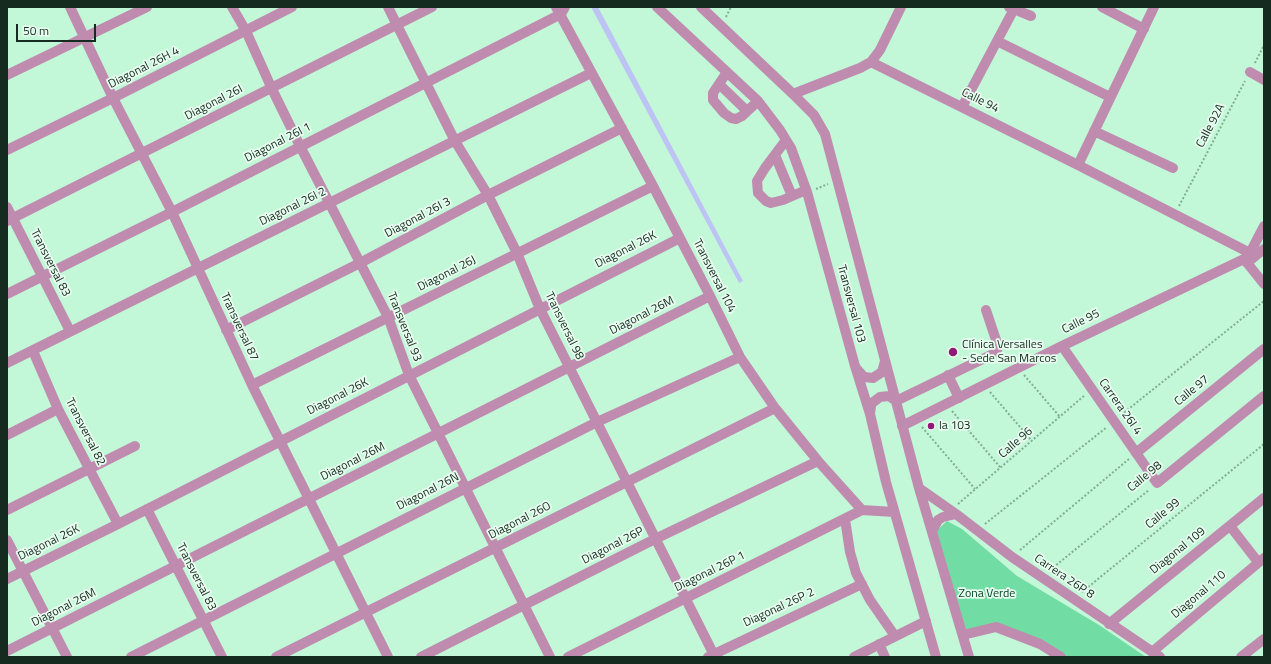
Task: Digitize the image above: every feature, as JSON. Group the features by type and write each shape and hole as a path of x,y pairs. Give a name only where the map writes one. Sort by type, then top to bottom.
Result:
{"street":[{"name":"Transversal 87","path":"70,7 172,212 252,385 388,657"},
{"path":"7,75 147,7"},
{"name":"Transversal 93","path":"232,7 246,30 272,89 300,146 388,318 409,375 550,657"},
{"name":"Diagonal 26H 4","path":"7,150 114,98 292,7"},
{"name":"Transversal 98","path":"388,7 455,141 488,196 517,253 540,309 686,598 712,656"},
{"name":"Diagonal 26I","path":"10,220 432,7"},
{"name":"Transversal 103","path":"657,7 758,101 780,130 791,148 807,191 855,366 870,414 894,512 936,657"},
{"name":"Transversal 103","path":"701,7 814,115 825,134 919,488 969,657"},
{"path":"793,94 860,68 871,62 880,50 901,7"},
{"path":"1102,7 1144,29"},
{"path":"1078,164 1154,7"},
{"path":"962,107 1012,8 1031,16"},
{"name":"Transversal 104","path":"561,9 591,73 653,186 740,356 775,408 818,461 862,510"},
{"name":"Diagonal 26I 1","path":"7,294 172,212 426,82 561,9"},
{"path":"997,40 1110,97"},
{"name":"Calle 94","path":"871,62 1078,164 1175,214 1247,258"},
{"path":"727,72 712,93 713,100 724,113 731,118 736,119 748,111 758,101"},
{"path":"1250,72 1264,80"},
{"name":"Diagonal 26I 2","path":"7,363 591,73"},
{"path":"719,84 748,111"},
{"name":"Diagonal 26I 3","path":"226,330 360,263 622,128"},
{"path":"1094,131 1173,168"},
{"path":"786,140 757,181 758,193 766,201 771,203 807,191"},
{"path":"775,155 792,196"},
{"name":"Diagonal 26J","path":"252,385 653,186"},
{"name":"Transversal 83","path":"7,207 10,220 70,331"},
{"path":"1264,226 1247,258 1264,284"},
{"name":"Diagonal 26K","path":"7,579 680,238"},
{"name":"Calle 95","path":"902,426 1062,346 1264,249"},
{"name":"Diagonal 26M","path":"7,651 710,296"},
{"path":"870,414 872,403 880,397 889,396 896,401 993,354 997,350 998,346 986,310"},
{"name":"Carrera 26I 4","path":"1062,346 1157,483"},
{"name":"Calle 97","path":"1136,453 1264,349"},
{"name":"Transversal 82","path":"33,351 58,409 118,524"},
{"name":"Diagonal 26N","path":"131,657 597,422 740,356"},
{"path":"855,366 864,377 873,378 882,372 885,366 885,358"},
{"path":"948,375 959,398"},
{"name":"Calle 98","path":"1157,483 1264,396"},
{"name":"Diagonal 26O","path":"276,657 775,408"},
{"path":"7,434 58,409"},
{"path":"7,510 135,446"},
{"name":"Diagonal 26P","path":"421,657 656,539 818,461"},
{"name":"Carrera 26P 8","path":"919,488 1012,557 1109,624 1156,654"},
{"name":"Diagonal 109","path":"1109,624 1264,498"},
{"name":"Transversal 83","path":"147,509 222,657"},
{"path":"862,510 894,512"},
{"name":"Diagonal 26P 1","path":"568,657 862,510"},
{"path":"932,531 938,520 953,512"},
{"path":"845,519 850,552 856,573 870,600 895,636"},
{"path":"1230,526 1261,560"},
{"path":"7,540 67,657"},
{"name":"Diagonal 110","path":"1156,654 1261,560"},
{"name":"Diagonal 26P 2","path":"712,656 862,584"},
{"path":"854,657 926,621"},
{"path":"963,635 996,627 1040,644 1061,657"},
{"path":"1241,657 1264,639"},
{"path":"879,644 885,657"}],"path":[{"name":"Calle 92A","path":"1175,214 1264,45"},
{"path":"807,191 837,180"},
{"path":"1018,368 1060,417"},
{"path":"984,385 1032,441"},
{"name":"Calle 96","path":"953,512 975,489 1092,390"},
{"path":"946,404 1001,468"},
{"path":"916,420 975,489"},
{"name":"Calle 99","path":"1074,599 1264,444"},
{"path":"1012,557 1136,453"},
{"name":"Calle 98","path":"1042,577 1157,483"}],"green space":[{"name":"Zona Verde","path":"947,521 962,529 1017,576 1099,625 1146,657 1068,657 1040,641 996,625 964,633 935,532"}],"water":[{"path":"591,7 598,7 743,281 739,283"}],"place":[{"name":"Clínica Versalles - Sede San Marcos","path":"953,352"},
{"name":"la 103","path":"931,426"}]}
